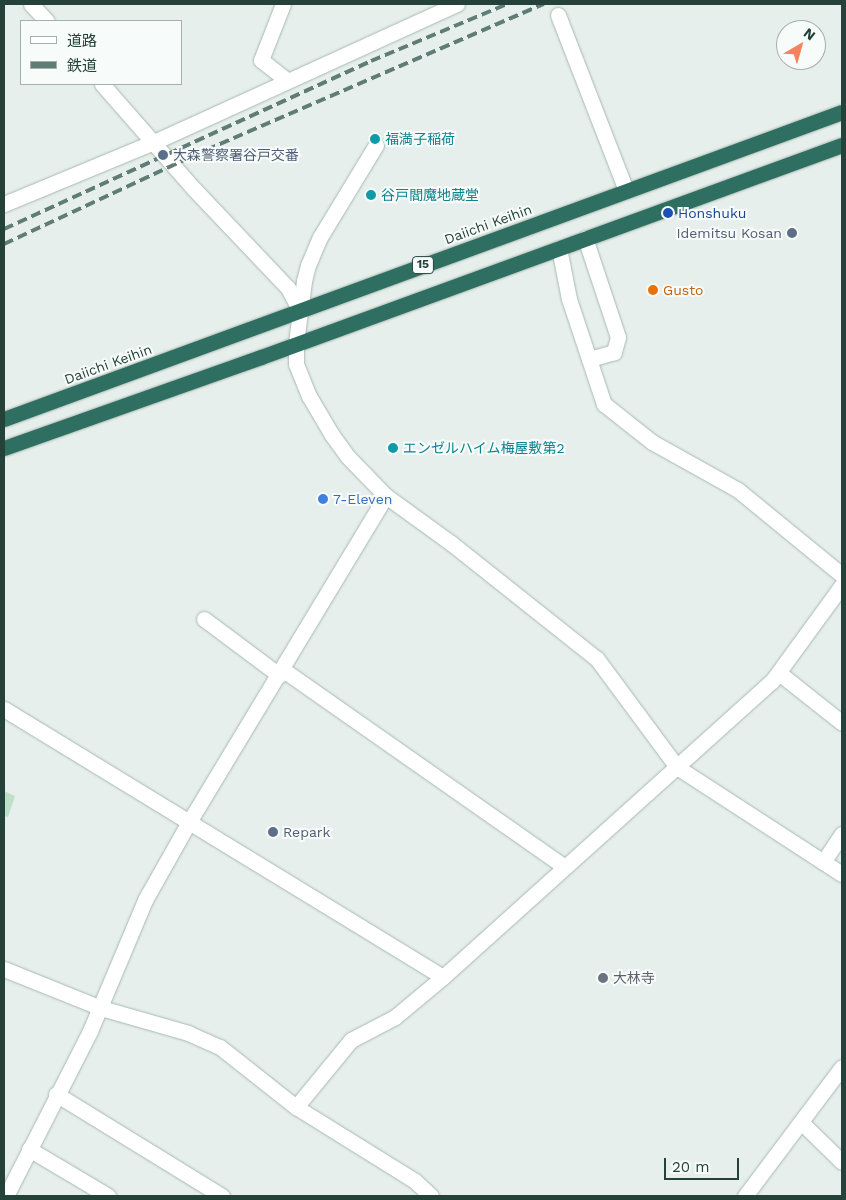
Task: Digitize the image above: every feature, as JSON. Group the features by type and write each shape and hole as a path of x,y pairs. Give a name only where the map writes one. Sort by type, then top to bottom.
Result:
{"highway":[{"name":"Daiichi Keihin","path":"4,419 842,112"},
{"name":"15","path":"4,448 842,145"}],"street":[{"path":"32,4 46,20"},
{"path":"283,4 261,60 287,80"},
{"path":"4,204 154,142 457,4"},
{"path":"558,15 626,190"},
{"path":"103,85 194,189 288,288 300,311"},
{"path":"376,145 320,236 308,265 300,311 296,344 296,364 300,377 332,435 348,457 386,496 451,543 598,659 677,766 842,874"},
{"path":"585,238 618,337 614,352 588,359"},
{"path":"559,248 569,299 604,404 652,442 738,490 842,575"},
{"path":"6,1196 100,1008 145,900 189,822 386,496"},
{"path":"296,1107 351,1040 395,1018 443,977 779,673 842,585"},
{"path":"204,619 565,867"},
{"path":"779,673 842,723"},
{"path":"4,709 443,977"},
{"path":"823,862 842,834"},
{"path":"4,969 100,1008 188,1033 220,1047 296,1107 424,1194"},
{"path":"745,1196 842,1067"},
{"path":"56,1094 222,1196"},
{"path":"801,1122 842,1162"},
{"path":"29,1149 108,1196"}],"green space":[{"path":"4,791 15,796 8,817 4,816"}],"railway":[{"path":"4,229 371,61 507,4"},
{"path":"4,244 206,150 544,4"}],"place":[{"name":"福満子稲荷","path":"375,139"},
{"name":"大森警察署谷戸交番","path":"163,155"},
{"name":"谷戸閻魔地蔵堂","path":"371,195"},
{"name":"Honshuku","path":"668,213"},
{"name":"Idemitsu Kosan","path":"792,233"},
{"name":"Gusto","path":"653,290"},
{"name":"エンゼルハイム梅屋敷第2","path":"393,448"},
{"name":"7-Eleven","path":"323,499"},
{"name":"Repark","path":"273,832"},
{"name":"大林寺","path":"603,978"}]}
